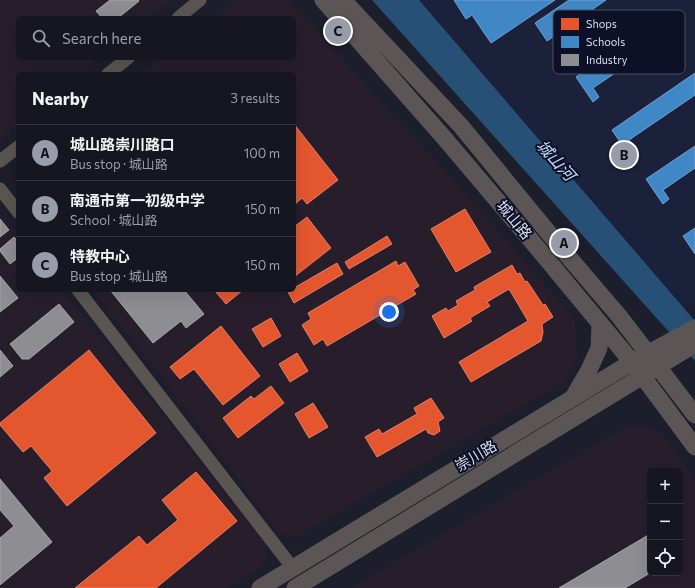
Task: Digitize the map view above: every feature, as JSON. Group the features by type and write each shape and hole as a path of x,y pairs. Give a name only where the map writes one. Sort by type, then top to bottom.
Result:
{"main road":[{"name":"城山路","path":"323,0 446,140 632,362 695,447"},
{"name":"城山路","path":"343,0 461,126 619,316 660,356 695,415"},
{"path":"573,398 589,370 599,348 600,324"},
{"name":"崇川路","path":"295,588 643,376 660,356 695,328"},
{"name":"崇川路","path":"260,588 292,567 632,362 660,356 695,344"}],"street":[{"path":"180,16 200,0"},
{"path":"110,72 126,60"},
{"path":"0,161 16,149"},
{"path":"0,189 16,209"},
{"path":"80,292 292,567"}],"shaded area":[{"path":"0,0 173,0 153,16 16,16 16,60 98,60 82,72 16,72 16,126 0,138"},
{"path":"236,0 288,0 459,187 575,320 578,357 565,381 299,535 279,533 159,373 229,320 208,292 296,292 296,72 144,72 159,60 296,60 296,16 215,16"},
{"path":"419,0 695,0 695,303 685,309"},
{"path":"0,212 16,232 16,292 64,292 98,335 0,413"},
{"path":"94,292 208,292 229,320 159,373"},
{"path":"98,335 265,543 268,558 254,572 227,588 59,588 78,543 0,444 0,413"},
{"path":"630,427 644,427 660,432 695,478 695,588 351,588 620,430"},
{"path":"0,444 78,543 59,588 0,588"}],"water":[{"name":"城山河","path":"372,0 419,0 695,321 695,361"}],"building: Shops":[{"path":"296,127 338,180 307,204 302,198 296,203"},
{"path":"465,209 491,252 456,272 431,229"},
{"path":"307,217 331,248 296,275 296,225"},
{"path":"387,236 392,244 349,269 345,262"},
{"path":"396,261 398,266 405,262 419,286 413,290 416,294 327,346 323,339 314,345 302,325 311,319 308,313"},
{"path":"337,263 343,274 294,303 288,292 296,292 296,287"},
{"path":"512,265 517,274 520,273 525,282 527,281 553,317 542,324 543,332 541,341 471,382 459,362 528,321 509,289 487,302 490,306 470,318 472,321 444,338 432,316 446,308 448,311 458,305 456,301 475,290 474,287"},
{"path":"216,292 241,292 226,304"},
{"path":"271,318 281,336 263,347 252,329"},
{"path":"221,326 260,376 223,405 194,369 180,379 170,367"},
{"path":"89,350 156,433 67,506 44,478 52,471 31,446 23,452 0,425 0,423"},
{"path":"297,353 308,371 290,382 279,364"},
{"path":"271,386 284,403 238,438 223,418 251,396 254,399"},
{"path":"431,398 444,418 438,422 440,431 434,435 428,433 426,429 377,457 365,437 379,429 382,434 417,414 414,408"},
{"path":"313,403 328,427 309,438 295,414"},
{"path":"196,472 237,521 156,588 75,588 139,536 147,545 178,520 162,500"}],"building: Schools":[{"path":"454,0 555,0 491,43 472,15 466,19"},
{"path":"569,0 606,0 592,10 554,10"},
{"path":"553,11 553,37 547,41 535,23"},
{"path":"695,73 695,95 629,140 635,150 628,154 612,130"},
{"path":"580,74 614,74 593,88 599,97 593,102 576,77"},
{"path":"695,146 695,168 663,190 669,199 663,204 646,179"},
{"path":"695,228 695,254 683,236"}],"building: Industry":[{"path":"110,0 139,1 120,16 100,16 96,11"},
{"path":"0,219 9,230 0,237"},
{"path":"14,237 16,239 16,260 10,264 0,249"},
{"path":"0,276 18,298 0,312"},
{"path":"112,292 186,292 204,314 186,328 181,321 153,343"},
{"path":"59,304 74,322 29,359 22,359 10,344"},
{"path":"0,350 13,366 0,377"},
{"path":"0,479 52,542 0,585 0,538 14,526 0,510"},
{"path":"647,536 647,575 625,588 559,588"}],"place":[{"name":"特教中心","path":"338,31"},
{"name":"南通市第一初级中学","path":"624,155"},
{"name":"城山路崇川路口","path":"564,243"}]}
